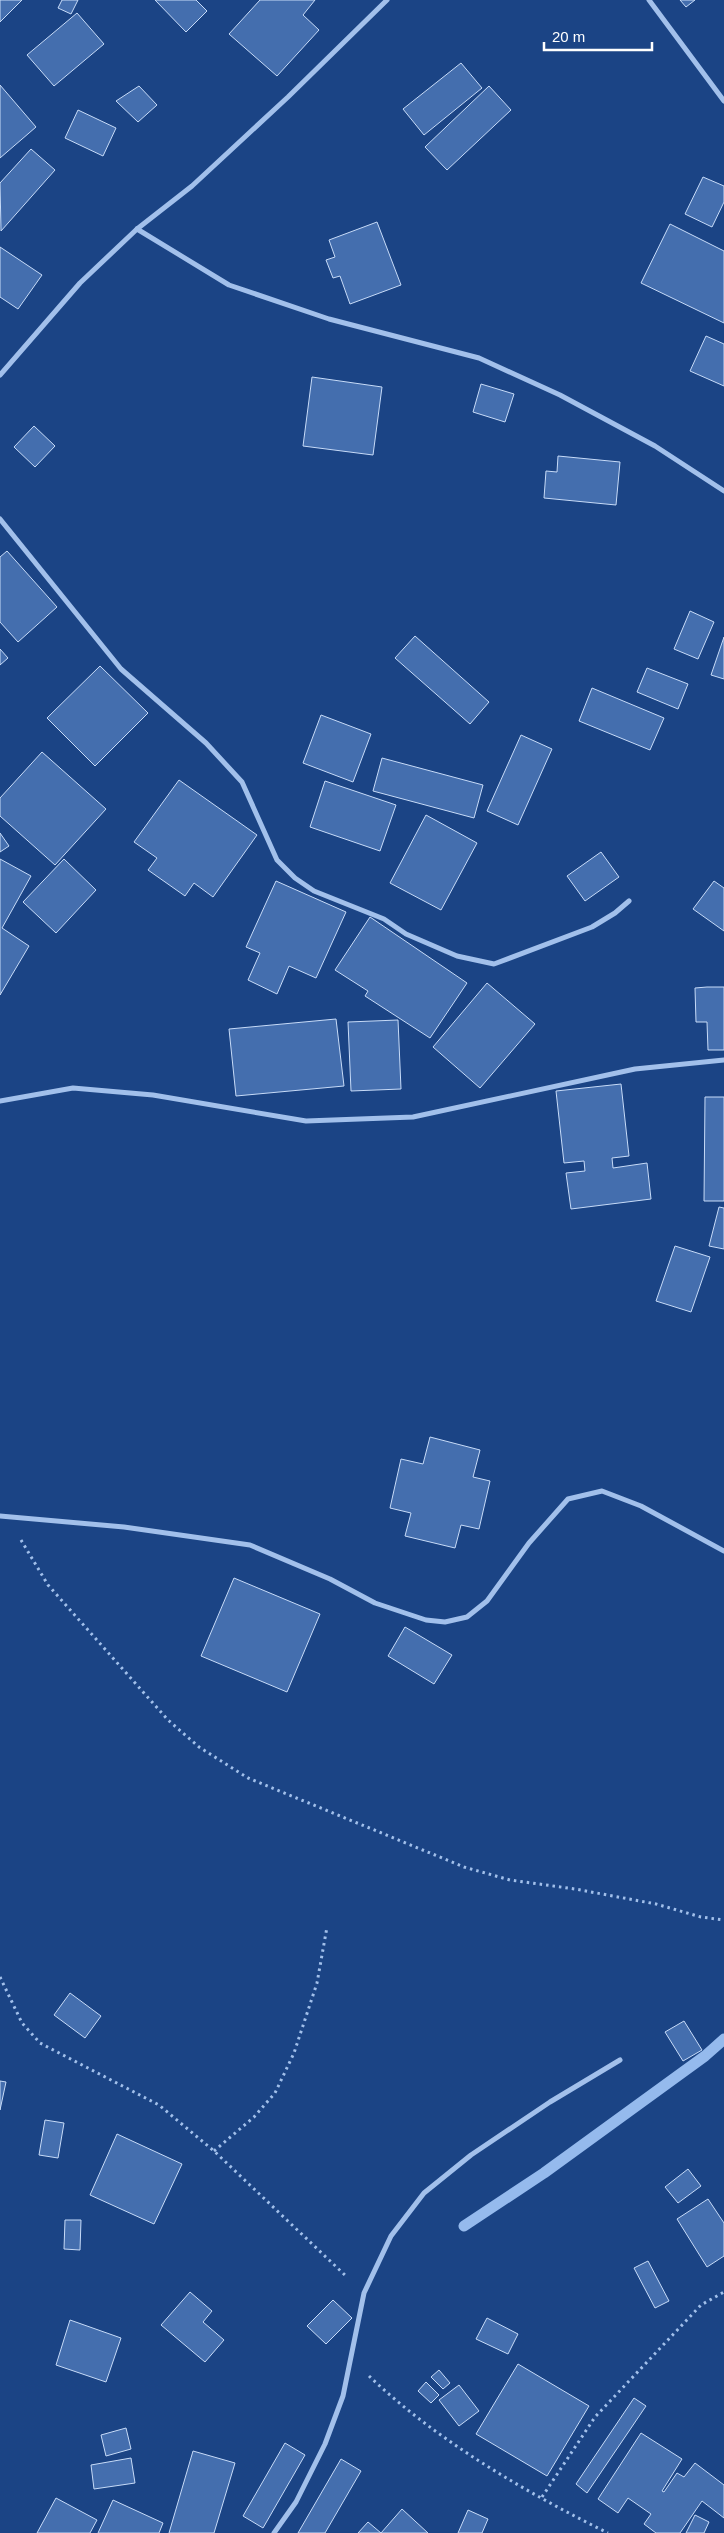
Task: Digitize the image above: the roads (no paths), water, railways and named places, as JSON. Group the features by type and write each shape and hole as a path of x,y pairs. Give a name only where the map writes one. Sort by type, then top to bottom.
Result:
{"street":[{"path":"0,375 80,283 137,229 192,186 288,97 387,0"},
{"path":"649,0 724,101"},
{"path":"137,229 229,285 329,319 479,358 560,396 655,446 724,491"},
{"path":"0,519 120,669 206,743 242,782 276,860 295,878 314,891 384,919 406,934 457,956 494,964 592,927 616,913 628,900"},
{"path":"0,1101 73,1088 153,1095 306,1121 413,1117 635,1068 724,1060"},
{"path":"0,1516 124,1527 250,1545 330,1579 375,1603 426,1620 445,1622 467,1617 487,1602 530,1543 568,1500 602,1491 641,1506 724,1551"},
{"path":"274,2533 296,2502 325,2444 343,2396 364,2293 391,2236 424,2193 479,2149 550,2102 620,2060"}],"waterway":[{"path":"464,2226 544,2173 705,2056 724,2039"}]}
